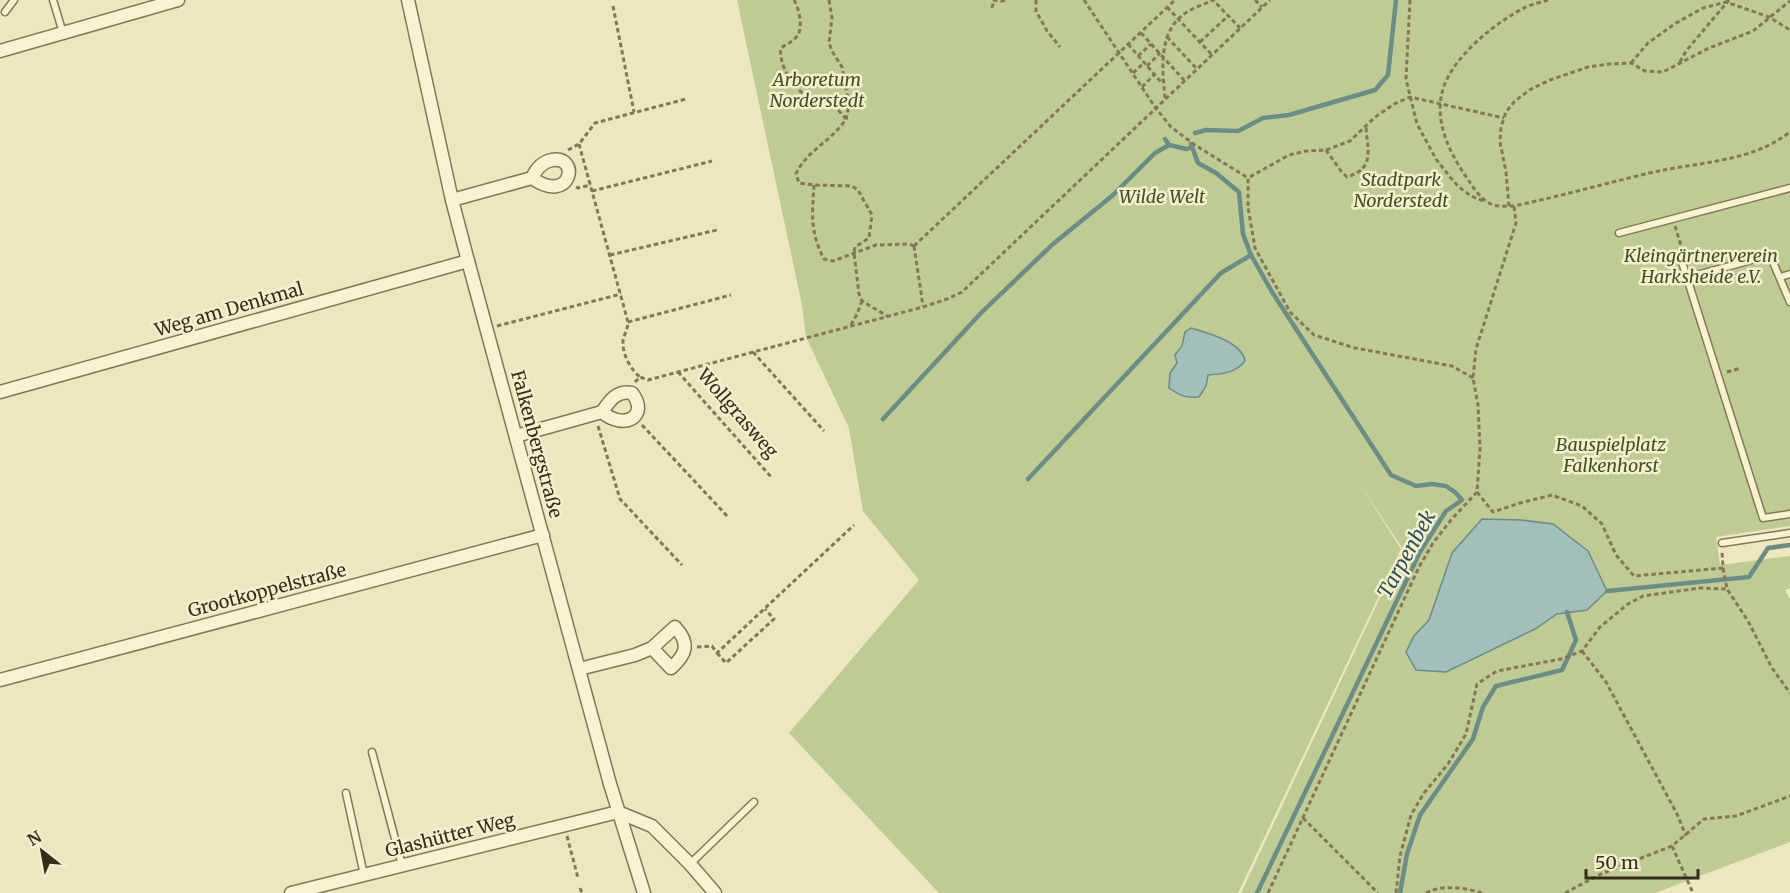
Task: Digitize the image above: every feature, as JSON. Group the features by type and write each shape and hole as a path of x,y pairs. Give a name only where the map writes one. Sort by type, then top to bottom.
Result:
{"street":[{"path":"0,51 178,0"},
{"name":"Falkenbergstraße","path":"408,0 452,200 468,261 618,812 644,893"},
{"path":"452,200 532,178"},
{"name":"Weg am Denkmal","path":"0,392 468,261"},
{"path":"516,436 598,413 611,398 618,394 632,393 636,398 638,406 636,413 623,422 598,413"},
{"name":"Grootkoppelstraße","path":"0,680 543,535"},
{"path":"579,669 635,655 652,648 675,627 682,635 686,648 681,660 672,668 652,648"},
{"path":"618,812 652,826 715,893"},
{"name":"Glashütter Weg","path":"291,893 618,812"}],"lane":[{"path":"5,12 14,0"},
{"path":"53,0 63,33"},
{"path":"1618,233 1790,188"},
{"path":"1686,278 1770,255 1790,302"},
{"path":"1681,259 1763,518 1790,514"},
{"path":"1780,278 1790,274"},
{"path":"1722,543 1790,533"},
{"path":"372,752 402,866"},
{"path":"346,793 364,875"},
{"path":"690,864 753,802"}],"path":[{"path":"794,0 798,7 800,28 797,36 782,48 780,53 784,67 798,88 808,97 830,104 846,119"},
{"path":"829,0 832,18 829,43 842,67 849,105 846,119 839,130 801,162 796,174 799,183 852,186 865,200 872,215 872,229 869,237 855,247 859,294 862,300 887,315 923,307 962,292 1270,0"},
{"path":"992,8 994,0 1008,0"},
{"path":"1036,0 1036,11 1047,31 1060,47"},
{"path":"1084,0 1155,107 1171,127 1248,178"},
{"path":"914,246 1175,0"},
{"path":"1165,98 1163,57 1167,37 1171,29 1186,13 1213,0 1240,28"},
{"path":"1255,0 1262,8"},
{"path":"1410,0 1406,79 1417,124 1443,169 1459,187 1471,196 1490,203 1499,206 1514,206 1678,167 1734,157 1762,149 1790,132"},
{"path":"1490,203 1474,189 1451,153 1441,122 1440,103 1444,86 1452,70 1481,38 1527,7 1548,0"},
{"path":"1679,63 1686,51 1727,1"},
{"path":"1631,63 1648,43 1676,23 1703,8 1727,1 1769,17 1790,30"},
{"path":"1509,206 1500,142 1501,127 1506,112 1515,101 1531,89 1588,67 1609,64 1631,63 1645,71 1663,72 1709,48 1753,31 1790,1"},
{"path":"613,6 634,112"},
{"path":"1167,8 1212,54"},
{"path":"1200,42 1228,16"},
{"path":"1141,32 1184,80"},
{"path":"1167,37 1197,69"},
{"path":"1128,44 1164,84"},
{"path":"1138,56 1151,44"},
{"path":"1133,73 1160,53"},
{"path":"1142,87 1155,74"},
{"path":"1248,178 1289,155 1326,150 1350,141 1366,125 1394,104 1410,97 1504,118"},
{"path":"626,392 640,377 634,373 628,363 623,342 628,330 628,321 579,144 595,123 686,99"},
{"path":"1326,150 1347,177 1362,170 1367,164 1366,125"},
{"path":"592,191 712,161"},
{"path":"1248,178 1248,207 1255,248 1290,312 1314,335 1355,348 1452,366 1473,378"},
{"path":"814,185 812,225 819,249 825,259 832,261 876,245 909,244 914,246"},
{"path":"1268,893 1419,567 1433,543 1477,492 1480,448 1478,405 1473,378 1476,349 1516,223 1514,206"},
{"path":"1673,219 1683,254 1681,259"},
{"path":"610,255 717,230"},
{"path":"914,246 923,307"},
{"path":"487,328 621,294"},
{"path":"628,321 731,295"},
{"path":"851,325 858,314 862,300"},
{"name":"Wollgrasweg","path":"640,377 648,380 887,315"},
{"path":"753,351 824,431"},
{"name":"Wollgrasweg","path":"678,372 772,478"},
{"path":"598,413 620,499 682,565"},
{"path":"633,417 654,436 729,518"},
{"path":"1477,492 1493,512 1520,502 1552,495 1582,506 1602,524 1616,555 1634,576 1723,568"},
{"path":"717,653 855,525"},
{"path":"1722,557 1727,589 1748,621 1772,668 1790,693"},
{"path":"1396,893 1400,856 1411,815 1424,793 1448,764 1466,734 1477,684 1497,672 1561,659 1582,651 1600,627 1628,604 1643,596 1700,588 1727,589"},
{"path":"686,648 712,646 726,663 774,619 765,609"},
{"path":"1582,651 1606,682 1677,814 1686,836"},
{"path":"1564,893 1601,874 1672,846 1704,819 1736,816 1790,796"},
{"path":"1303,818 1378,893"},
{"path":"564,826 578,878"},
{"path":"1672,846 1693,893"},
{"path":"1426,893 1434,889 1456,889 1482,893"}],"green space":[{"path":"737,0 1790,0 1790,526 1716,537 1720,565 1790,556 1790,588 1785,590 1790,599 1790,842 1655,893 1241,893 1403,549 1359,483 1401,549 1238,893 939,893 789,733 919,580 863,511 849,428 806,337 802,305"}],"water":[{"path":"1191,328 1231,344 1243,354 1245,361 1233,370 1208,375 1206,386 1199,397 1183,396 1169,388 1170,373 1177,363 1175,355 1182,346 1185,332"},
{"path":"1482,519 1553,524 1588,551 1607,591 1587,610 1557,614 1535,629 1446,672 1416,670 1406,652 1414,636 1429,620 1452,553"}],"waterway":[{"name":"Tarpenbek","path":"1195,133 1206,130 1238,131 1263,118 1289,115 1375,90 1388,75 1396,0"},
{"path":"883,419 982,312 1053,244 1112,196 1155,153 1169,145 1165,139"},
{"name":"Tarpenbek","path":"1191,144 1198,163 1216,173 1239,192 1243,234 1251,255 1272,292 1391,475 1416,486 1432,484 1446,486 1462,500 1446,511 1420,552 1257,893"},
{"path":"1169,145 1187,149 1192,147"},
{"path":"1028,479 1221,273 1251,255"},
{"path":"1607,591 1749,577 1768,548 1790,545"},
{"path":"1400,893 1407,854 1420,815 1473,739 1483,707 1496,686 1562,670 1576,640 1567,612"}],"park label":[{"name":"Arboretum Norderstedt","path":"817,89"},
{"name":"Stadtpark Norderstedt","path":"1401,189"},
{"name":"Wilde Welt","path":"1162,196"},
{"name":"Kleingärtnerverein Harksheide e.V.","path":"1701,265"},
{"name":"Bauspielplatz Falkenhorst","path":"1611,454"}]}
